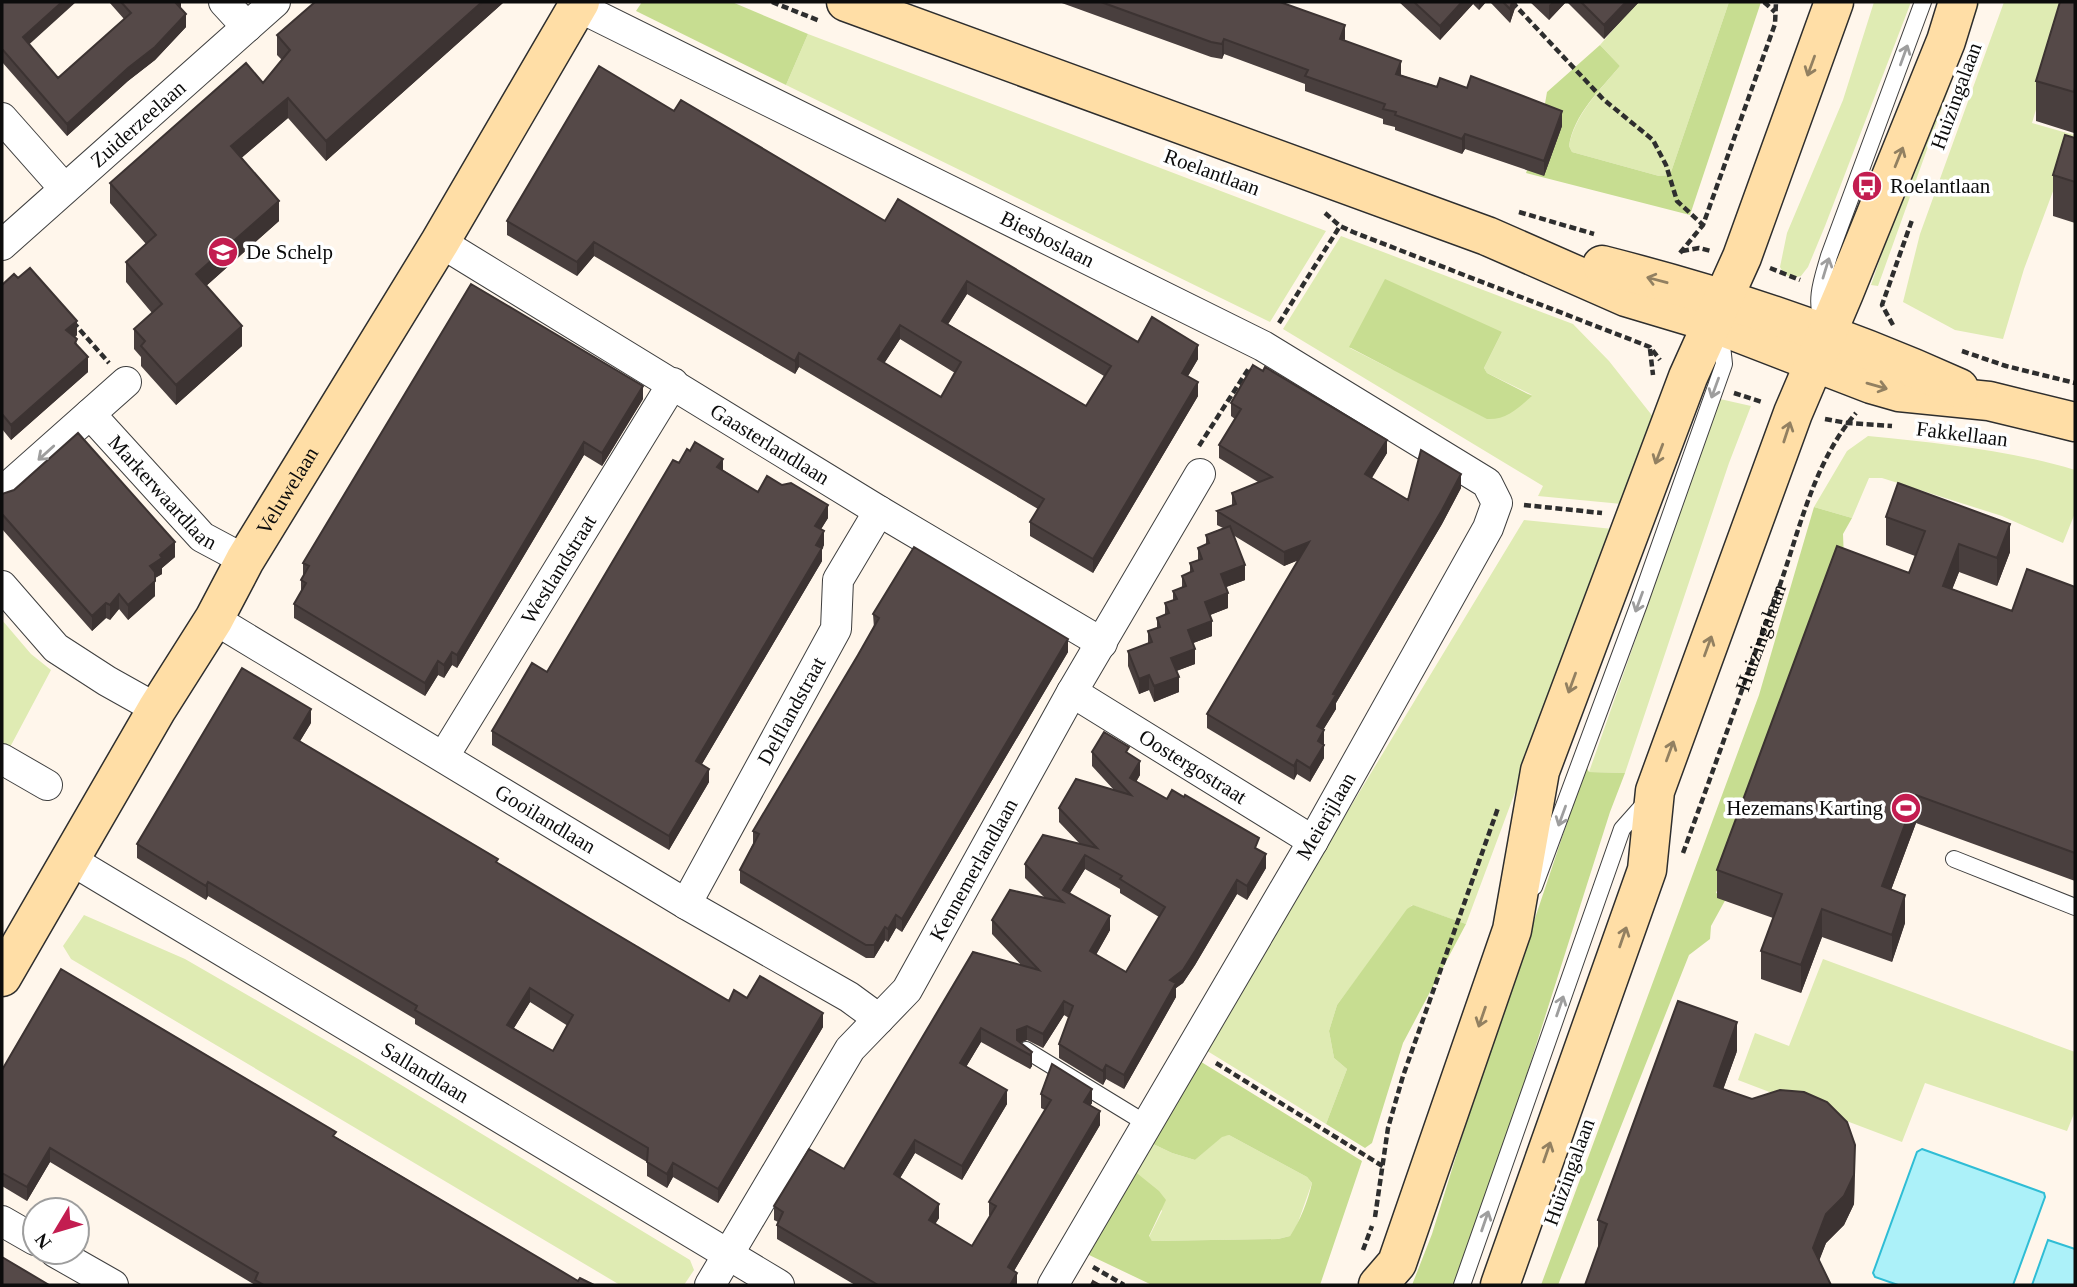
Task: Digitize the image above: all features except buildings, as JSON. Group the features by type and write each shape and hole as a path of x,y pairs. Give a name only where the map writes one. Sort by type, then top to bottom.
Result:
{"main road":[{"path":"1382,1271 1512,930 1540,771 1595,619 1702,382 1718,311 1742,257 1834,2"},
{"name":"Huizingalaan","path":"1500,1285 1647,870 1655,791 1793,413 1946,41 1958,2"},
{"name":"Veluwelaan","path":"2,977 157,709 214,619 245,560 440,242 578,3"},
{"name":"Roelantlaan","path":"837,13 1487,236 1626,298 1665,279 1718,311 1820,348"},
{"name":"Fakkellaan","path":"1820,348 1877,369 2075,422"}],"street":[{"path":"224,2 247,27"},
{"name":"Zuiderzeelaan","path":"2,245 275,2"},
{"name":"Biesboslaan","path":"578,3 1264,346 1487,482 1497,503"},
{"path":"2,118 64,188"},
{"name":"Gaasterlandlaan","path":"440,242 879,512 1102,643"},
{"path":"2,492 126,382"},
{"name":"Westlandstraat","path":"444,756 673,383"},
{"name":"Markerwaardlaan","path":"90,414 202,537 245,560"},
{"name":"Kennemerlandlaan","path":"710,1285 850,1049 907,990 1072,692 1199,474"},
{"name":"Meierijlaan","path":"1053,1285 1082,1261 1147,1124 1312,841 1488,528 1497,503"},
{"name":"Delflandstraat","path":"685,904 836,629 838,580 879,512"},
{"path":"2,586 56,648 157,709"},
{"name":"Gooilandlaan","path":"214,619 685,904 849,997 878,1019"},
{"name":"Oostergostraat","path":"1072,692 1312,841"},
{"path":"2,759 47,785"},
{"name":"Sallandlaan","path":"71,860 779,1285"},
{"path":"2,1221 21,1232"},
{"path":"80,1266 113,1285"}],"lane":[{"path":"1820,348 1820,288 1829,256 1923,2"},
{"name":"Huizingalaan","path":"1462,1285 1622,829 1655,791"},
{"path":"1954,859 2075,907"},
{"path":"1026,1050 1147,1124"}],"path":[{"path":"772,2 837,13"},
{"path":"1512,2 1603,99 1653,141 1666,165 1677,201 1703,225"},
{"path":"1764,2 1775,13"},
{"path":"1312,208 1325,213 1340,226 1650,347 1665,279 1703,225 1774,24 1776,2"},
{"name":"Huizingalaan","path":"1679,864 1788,561 1813,483 1847,424 1865,402 1894,326 1881,305 1914,212"},
{"path":"1199,474 1197,449 1340,226"},
{"path":"1665,279 1699,248 1742,257 1820,288"},
{"path":"66,314 126,382"},
{"name":"Fakkellaan","path":"1650,347 1669,370 1793,413 1847,424 1897,426"},
{"path":"1956,349 2006,366 2075,383"},
{"path":"1497,503 1603,513 1598,526"},
{"path":"1382,1271 1377,1213 1388,1128 1501,801"},
{"path":"1191,1048 1384,1167"},
{"path":"1082,1261 1124,1285"}],"green space":[{"path":"642,2 732,2 808,34 786,85 636,11"},
{"path":"1637,2 1729,2 1670,175 1659,176 1572,152 1569,146 1582,113 1620,66 1600,45"},
{"path":"1729,2 1761,2 1690,215 1526,173 1540,133 1547,92 1600,45 1620,66 1596,93 1576,123 1569,146 1572,152 1659,176 1670,175"},
{"path":"1874,2 1911,2 1808,267 1801,276 1793,278 1784,274 1780,267 1787,233 1843,100"},
{"path":"1968,2 1980,2 1878,286 1871,285"},
{"path":"2004,2 2068,2 2032,123 2074,135 2024,269 2003,339 1955,330 1903,302 1920,234"},
{"path":"808,34 1326,231 1270,322 786,85"},
{"path":"1341,236 1573,324 1609,361 1654,418 1622,504 1538,496 1543,486 1283,329","holes":["1502,332 1484,368 1487,373 1532,395 1391,369 1350,348"]},
{"path":"1385,279 1502,332 1484,368 1487,373 1532,396 1506,415 1487,419 1349,347"},
{"path":"1720,399 1751,406 1729,463 1625,773 1589,772"},
{"path":"1868,436 1999,452 2075,470 2075,513 2063,543 2002,516 1882,478 1869,478 1852,518 1814,507 1847,451"},
{"path":"1814,507 1852,518 1843,534 1844,561 1801,662 1716,893 1727,897 1711,926 1710,939 1689,955 1558,1285 1541,1285 1759,695"},
{"path":"1524,520 1613,529 1466,924 1412,905 1337,1005 1329,1031 1334,1058 1347,1069 1326,1124 1204,1049"},
{"path":"2,620 31,654 51,670 8,751 2,745"},
{"path":"1586,766 1589,772 1625,773 1610,812 1498,1165 1457,1285 1412,1285 1432,1234"},
{"path":"1413,905 1466,924 1403,1043 1372,1143 1365,1148 1326,1124 1347,1069 1334,1058 1329,1031 1337,1005 1407,909"},
{"path":"84,915 185,959 360,1060 690,1260 694,1270 684,1285 620,1285 71,959 63,946"},
{"path":"1823,959 2075,1052 2075,1111 2067,1131 1925,1083 1902,1142 1738,1080 1755,1033 1789,1046"},
{"path":"1198,1060 1362,1161 1320,1285 1152,1285 1087,1254 1133,1170 1166,1200 1149,1236 1152,1241 1278,1239 1290,1236 1294,1230 1312,1183 1307,1177 1229,1135 1222,1137 1195,1160 1149,1142"},
{"path":"1229,1135 1307,1177 1312,1183 1296,1228 1290,1236 1278,1239 1152,1241 1149,1237 1162,1211 1133,1170 1149,1142 1195,1160 1222,1136"}],"water":[{"path":"1922,1149 2044,1193 2045,1197 2013,1285 1898,1285 1875,1277 1873,1273 1917,1152"},
{"path":"2048,1240 2075,1249 2075,1285 2032,1285"}],"place":[{"name":"Roelantlaan","path":"1867,186"},
{"name":"De Schelp","path":"223,252"},
{"name":"Hezemans Karting","path":"1906,808"}]}
